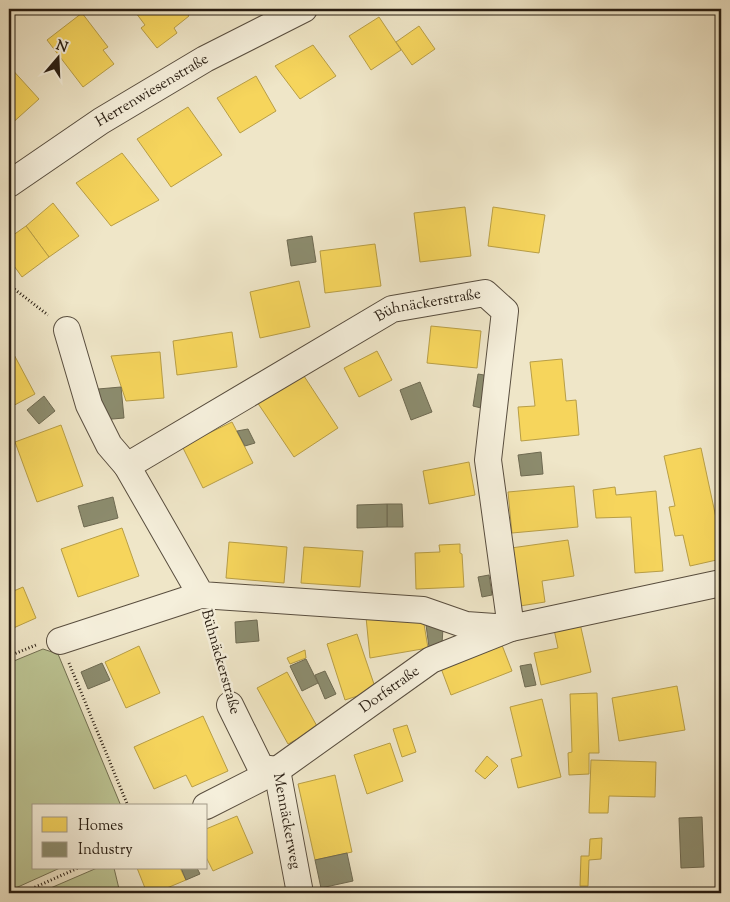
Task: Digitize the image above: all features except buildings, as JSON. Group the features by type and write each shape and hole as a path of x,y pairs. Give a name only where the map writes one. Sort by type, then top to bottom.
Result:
{"street":[{"name":"Herrenwiesenstraße","path":"9,184 101,121 205,60 304,9"},
{"name":"Bühnäckerstraße","path":"127,466 392,309 485,293 505,311 488,460 512,628"},
{"name":"Bühnäckerstraße","path":"67,330 89,405 109,445 127,466 201,595"},
{"name":"Dorfstraße","path":"277,770 431,660 512,628 721,583"},
{"name":"Bühnäckerstraße","path":"60,641 201,595 423,610"},
{"name":"Dorfstraße","path":"423,610 466,625 512,628"},
{"name":"Bühnäckerstraße","path":"230,705 260,768 277,770"},
{"name":"Mennäckerweg","path":"208,805 277,770 300,893"}],"path":[{"path":"9,285 67,330"},
{"name":"Bühnäckerstraße","path":"201,595 230,705"},
{"path":"60,641 127,804"},
{"path":"22,893 74,870"}],"green space":[{"path":"43,649 58,654 120,804 32,804 32,870 56,870 9,891 9,663"},
{"path":"92,870 114,870 120,893 39,893"}]}
